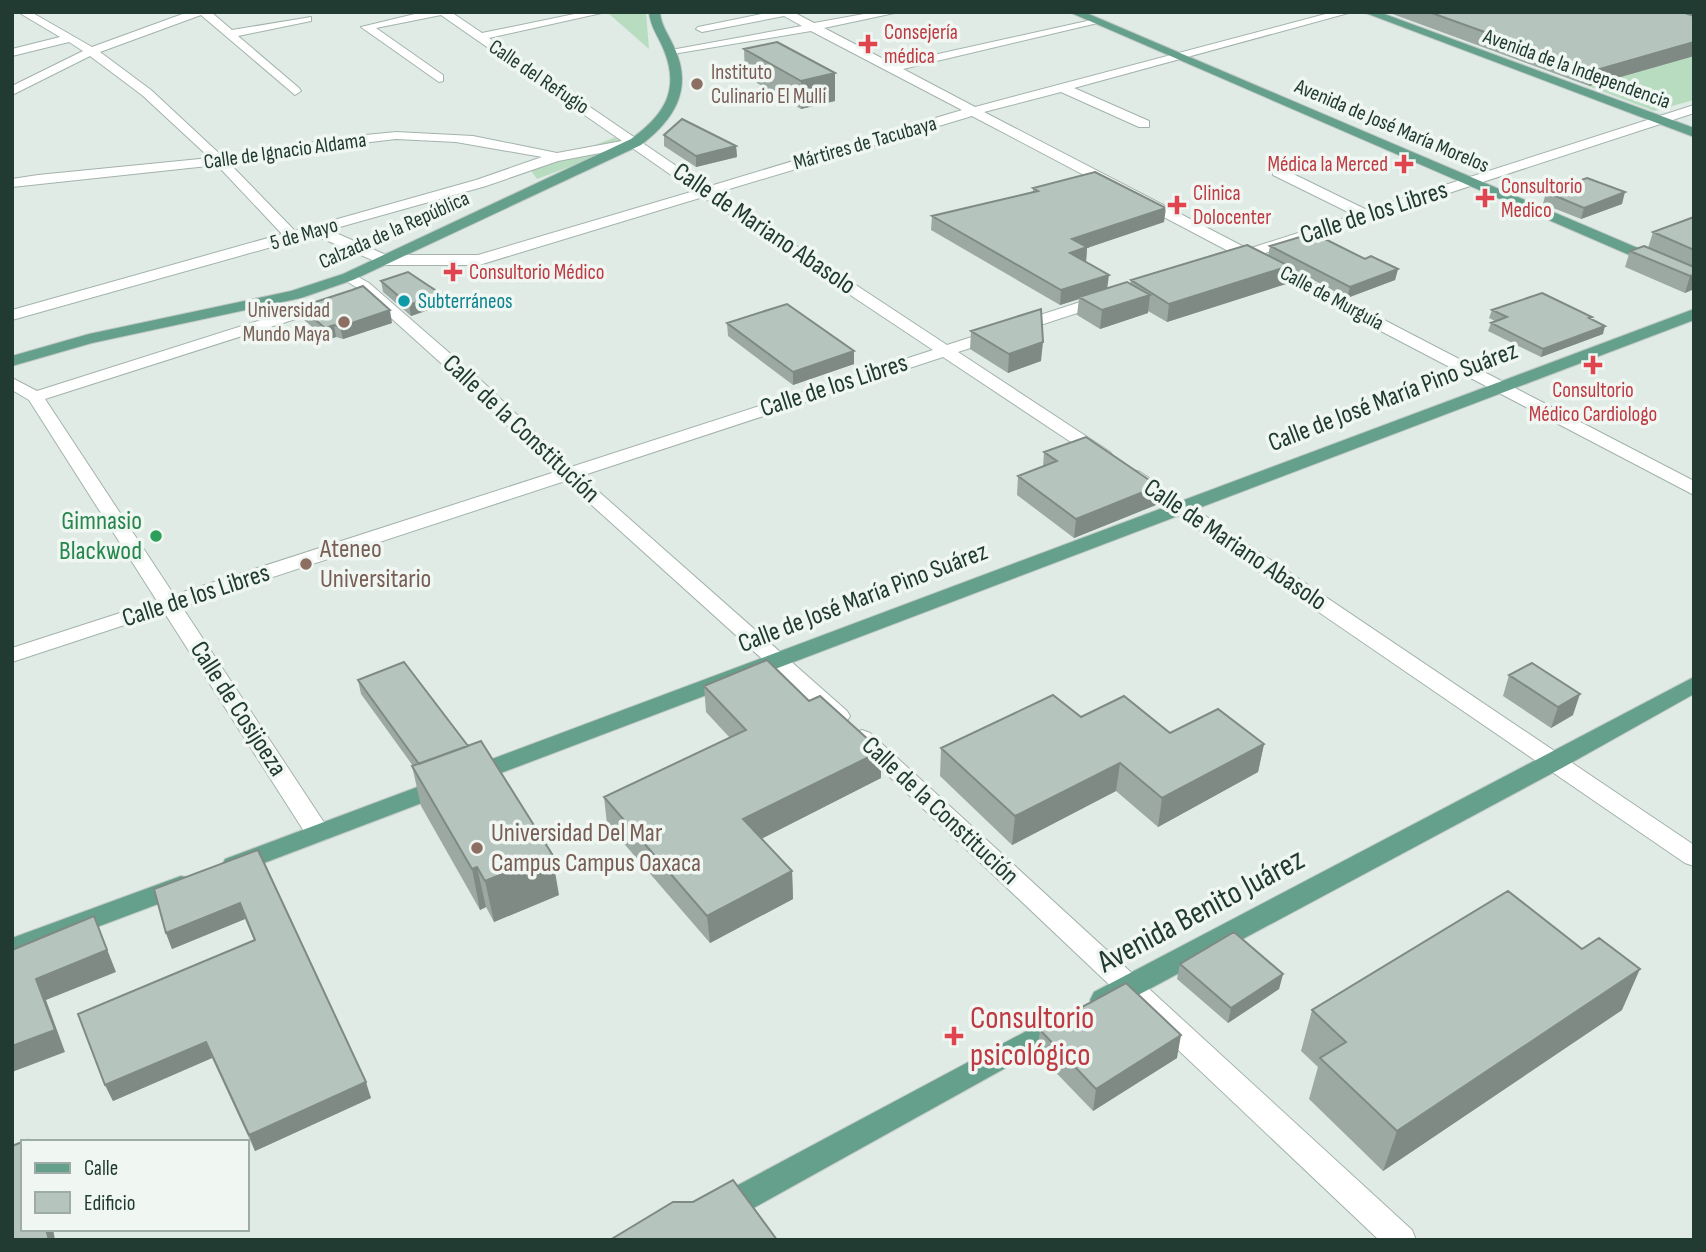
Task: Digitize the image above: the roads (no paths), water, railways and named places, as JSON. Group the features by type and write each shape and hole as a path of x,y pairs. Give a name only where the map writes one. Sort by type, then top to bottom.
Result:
{"main road":[{"name":"Calzada de la República","path":"12,360 89,339 295,295 348,277 636,142 659,125 670,112 676,98 677,83 671,53 654,23 654,12"},
{"name":"Avenida de José María Morelos","path":"1074,12 1694,278"},
{"name":"Avenida de la Independencia","path":"1368,12 1694,133"},
{"name":"Calle de José María Pino Suárez","path":"12,948 1694,314"},
{"name":"Avenida Benito Juárez","path":"703,1220 1129,986 1554,762 1694,684"}],"street":[{"path":"23,12 92,51 154,100 219,161 293,237"},
{"path":"12,91 92,51 199,12"},
{"path":"204,12 295,91"},
{"path":"439,78 367,27 442,12"},
{"name":"Calle del Refugio","path":"442,12 636,142"},
{"path":"480,37 567,15 601,12"},
{"path":"671,53 894,12"},
{"name":"Mártires de Tacubaya","path":"384,260 479,260 974,111 1347,12"},
{"path":"702,29 785,13"},
{"name":"Calle de Murguía","path":"785,13 1694,489"},
{"path":"231,34 307,19"},
{"path":"893,68 1096,22"},
{"path":"12,53 68,39"},
{"path":"1063,88 1144,124"},
{"name":"Calle de los Libres","path":"1211,265 1694,109"},
{"name":"Calle de Ignacio Aldama","path":"12,183 62,174 219,161 361,139 419,135 486,140 588,164"},
{"name":"5 de Mayo","path":"12,315 494,179 556,157 636,142"},
{"name":"Calle de Mariano Abasolo","path":"636,142 704,191 946,349 1694,857"},
{"path":"1278,172 1367,216"},
{"path":"494,179 523,179 533,182 536,188"},
{"path":"316,230 384,260"},
{"name":"Calle de la Constitución","path":"348,277 364,286 479,388 568,474 778,660 1401,1240"},
{"name":"Calle de los Libres","path":"12,655 946,349 1125,293"},
{"path":"35,397 348,297"},
{"name":"Calle de Cosijoeza","path":"12,383 35,397 318,833"}],"place":[{"name":"Consejería médica","path":"868,44"},
{"name":"Instituto Culinario El Mulli","path":"697,84"},
{"name":"Médica la Merced","path":"1404,164"},
{"name":"Consultorio Medico","path":"1485,198"},
{"name":"Clinica Dolocenter","path":"1177,205"},
{"name":"Consultorio Médico","path":"453,272"},
{"name":"Subterráneos","path":"404,301"},
{"name":"Universidad Mundo Maya","path":"344,322"},
{"name":"Consultorio Médico Cardiologo","path":"1593,365"},
{"name":"Gimnasio Blackwod","path":"156,536"},
{"name":"Ateneo Universitario","path":"306,564"},
{"name":"Universidad Del Mar Campus Campus Oaxaca","path":"477,848"},
{"name":"Consultorio psicológico","path":"954,1036"}]}
